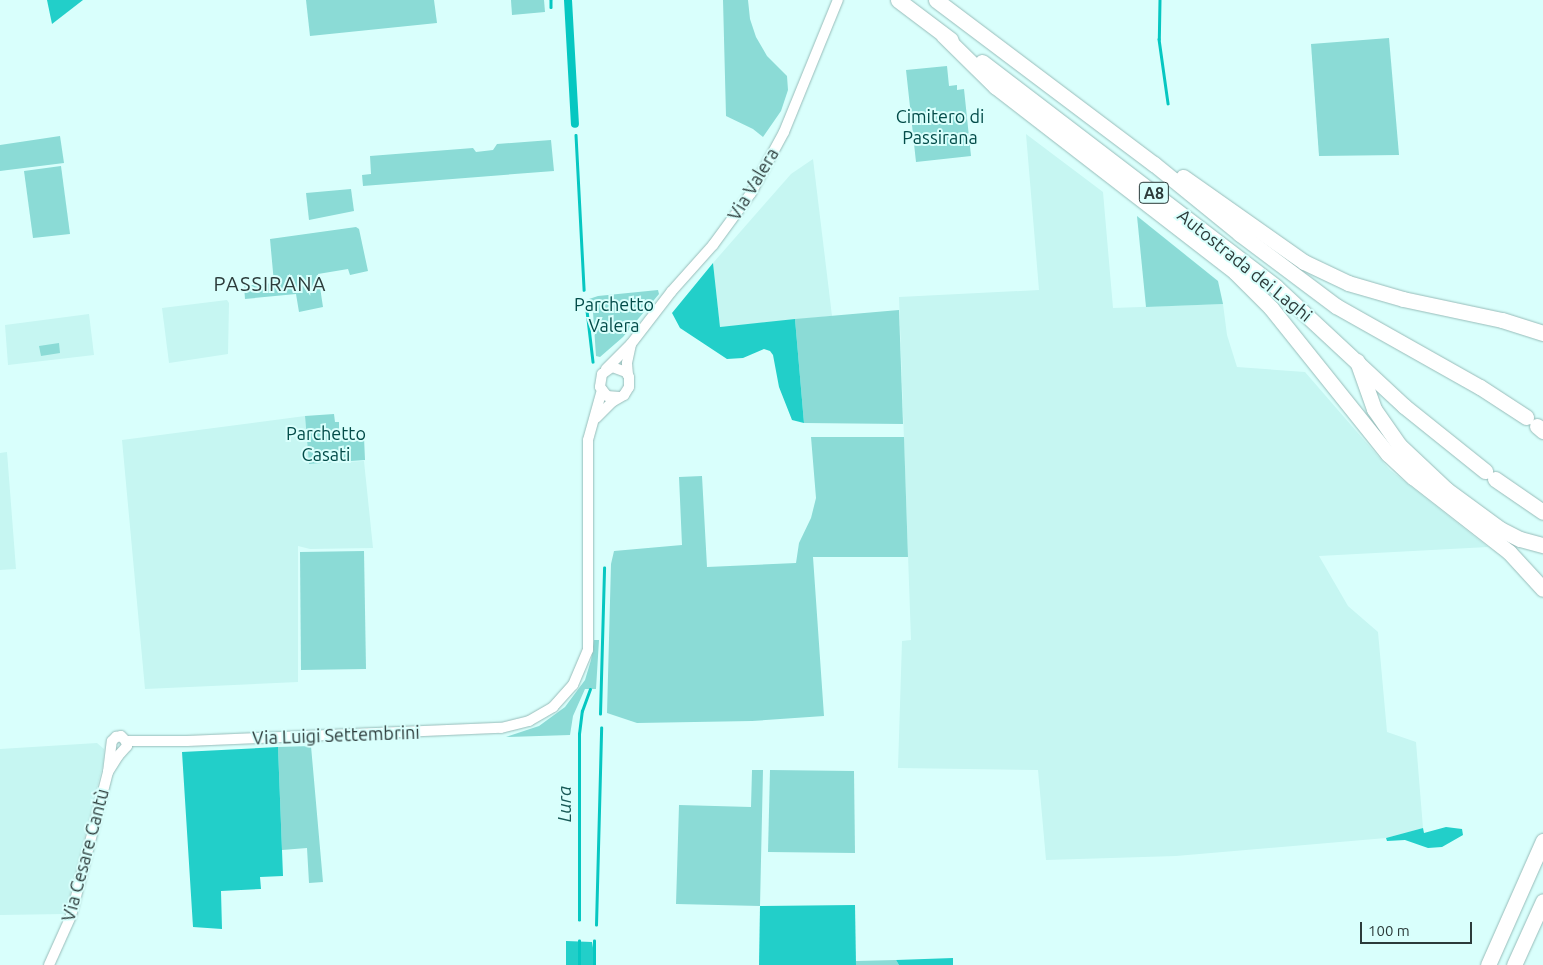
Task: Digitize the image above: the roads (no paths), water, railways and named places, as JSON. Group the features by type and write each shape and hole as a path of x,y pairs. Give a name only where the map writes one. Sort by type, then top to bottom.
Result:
{"highway":[{"name":"Autostrada dei Laghi","path":"898,0 1012,84 1276,287 1357,360 1404,406 1490,475 1543,512"},
{"name":"Autostrada dei Laghi","path":"936,0 1154,164 1255,246 1336,306 1480,387 1535,425"},
{"path":"943,35 996,87 1241,277 1271,308 1388,454 1414,477 1509,552 1543,589"},
{"path":"1154,164 1190,180 1304,262 1348,283 1402,299 1502,320 1543,333"},
{"name":"A8","path":"1357,360 1374,409 1399,445 1447,490 1500,529 1520,539 1543,545"},
{"path":"1488,965 1543,841"},
{"path":"1514,965 1543,901"}],"street":[{"name":"Via Valera","path":"606,370 631,344 671,292 713,244 751,193 784,132 838,0"},
{"name":"Via Valera","path":"628,375 627,364 631,344"},
{"path":"592,422 619,397 629,387 628,375 618,368 606,370 600,378 602,390 611,397 619,397"},
{"name":"Via Luigi Settembrini","path":"121,748 187,741 485,727 524,717 549,702 567,683 588,640 588,440 602,390"},
{"name":"Via Cesare Cantù","path":"49,965 71,916 108,772 121,748"}],"waterway":[{"name":"Lura","path":"551,0 551,7"},
{"path":"568,0 575,124"},
{"path":"1160,0 1159,39 1168,103"},
{"path":"576,135 584,290"},
{"path":"586,302 593,362"},
{"path":"600,714 604,568"},
{"name":"Lura","path":"579,920 579,734 582,711 590,689"},
{"path":"596,925 601,728"},
{"name":"Lura","path":"579,941 579,965"},
{"path":"594,941 594,965"}],"district":[{"name":"PASSIRANA","path":"270,283"}],"park label":[{"name":"Cimitero di Passirana","path":"940,127"},
{"name":"Parchetto Valera","path":"614,315"},
{"name":"Parchetto Casati","path":"326,444"}]}
